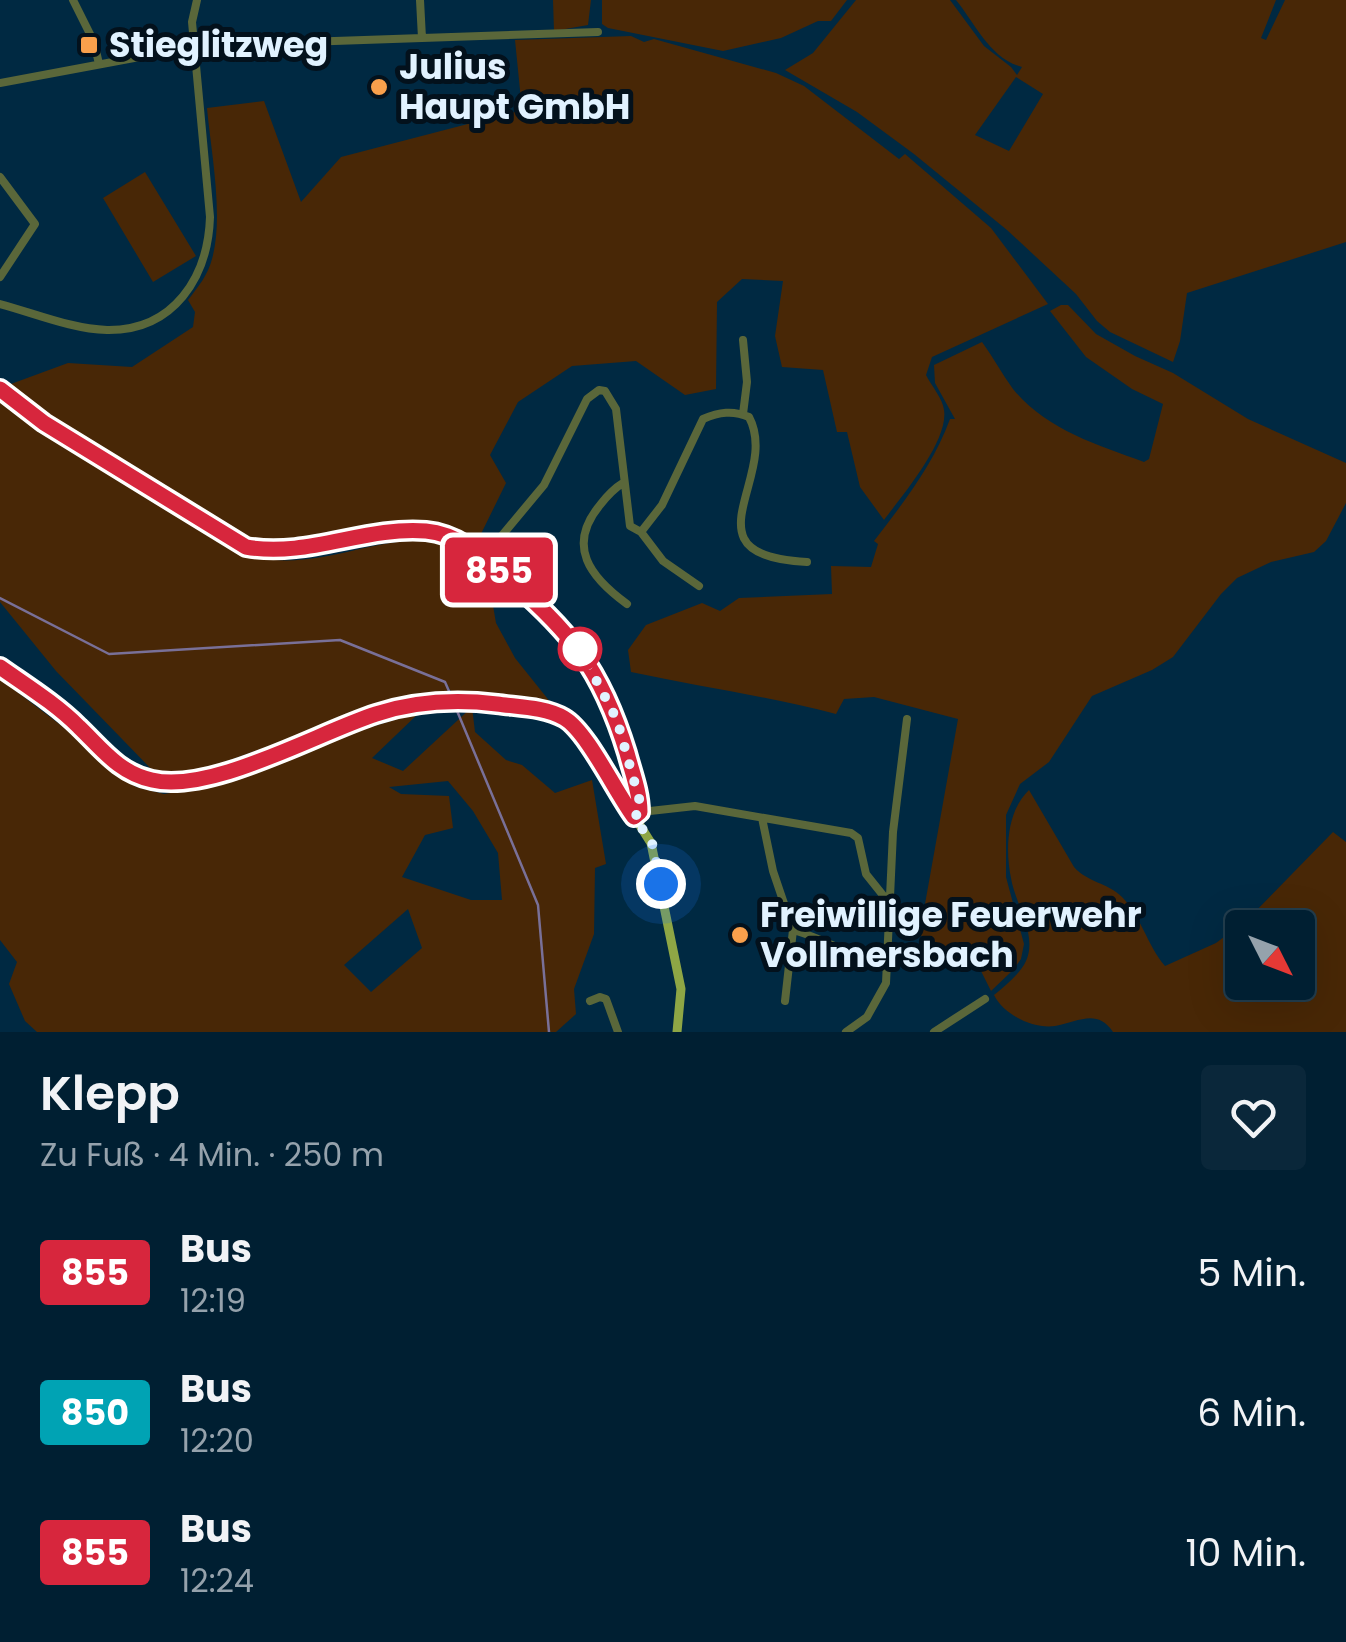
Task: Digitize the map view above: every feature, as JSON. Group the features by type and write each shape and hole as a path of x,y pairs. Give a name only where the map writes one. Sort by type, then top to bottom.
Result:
{"main road":[{"path":"0,667 59,710 122,768 155,781 176,783 215,776 375,714 442,701 535,709 565,718 582,735 637,814 652,843 681,990 677,1032"}],"street":[{"path":"73,0 94,42 99,64"},
{"path":"0,304 81,326 126,328 165,313 195,282 209,242 210,216 192,22 197,0"},
{"path":"420,0 422,38"},
{"path":"0,83 195,48 598,32"},
{"path":"0,177 35,224 0,277"},
{"path":"743,340 747,382 743,414"},
{"path":"0,390 44,423 246,547 270,551 303,549 386,533 427,531 452,538 484,557 551,617 585,655 617,720 635,781 637,814 695,806 851,833 858,838 866,874 890,904"},
{"path":"484,557 544,485 587,399 599,390 609,395 616,409 630,526 641,532 663,561 700,586"},
{"path":"641,532 662,505 703,419 718,412 743,414 750,417 756,436 750,487 740,518 741,533 748,544 764,555 807,562"},
{"path":"623,483 613,488 587,520 583,534 584,552 592,572 627,604"},
{"path":"846,1032 867,1016 881,998 888,967 894,832 907,719"},
{"path":"762,818 773,871 793,930 785,1001"},
{"path":"793,930 888,967"},
{"path":"590,1002 600,997 606,999 618,1032"},
{"path":"934,1032 985,999"}],"shaded area":[{"path":"553,0 591,0 588,25 554,31"},
{"path":"602,0 847,0 831,21 818,21 781,38 723,51 608,28 602,24"},
{"path":"856,0 950,0 984,46 1017,75 1022,67 992,48 956,0 1276,0 1261,38 1266,40 1285,0 1346,0 1346,242 1187,293 1173,362 1110,332 1076,294 1007,230 914,154 857,112 785,70 813,53","holes":["1016,77 1043,94 1009,151 975,135"]},
{"path":"631,36 776,73 804,86 899,159 905,154 991,228 1048,304 932,357 926,375 943,406 944,423 932,452 884,520 860,487 847,432 837,432 823,370 782,367 775,336 783,281 742,279 717,302 716,389 685,395 636,361 572,366 518,402 490,455 506,483 478,540 441,527 402,523 300,544 260,544 239,538 100,452 89,456 203,531 266,559 312,559 401,541 447,542 463,548 486,565 496,623 515,658 555,708 453,695 447,684 447,695 407,697 185,776 156,774 56,671 0,602 0,388 68,363 132,367 193,327 195,312 188,300 210,265 217,224 207,108 264,101 301,202 341,157 522,110 515,40"},
{"path":"145,172 196,256 153,282 103,198"},
{"path":"1068,305 1096,334 1173,373 1248,419 1346,463 1346,503 1326,541 1314,552 1271,562 1237,578 1173,657 1092,696 1049,762 1020,784 1006,815 1006,877 1024,944 1021,959 991,991 974,957 934,972 920,932 958,719 874,697 844,699 836,714 631,672 628,650 646,625 702,603 720,611 739,598 832,594 831,566 871,567 878,544 874,541 926,468 950,419 955,419 935,383 934,365 982,342 1013,389 1040,415 1090,442 1144,462 1149,459 1163,404 1132,389 1086,357 1050,311"},
{"path":"0,679 79,739 112,771 136,787 164,794 208,787 336,738 420,712 372,758 403,771 472,707 475,732 506,760 522,765 555,793 592,780 606,864 595,868 594,934 574,989 576,1014 556,1032 37,1032 25,1021 9,984 17,962 0,940","holes":["448,781 473,811 498,853 502,900 471,900 402,877 425,835 453,828 449,796 401,794 389,787","408,909 422,948 371,992 344,965"]},
{"path":"1029,790 1074,867 1116,892 1129,905 1165,966 1225,936 1225,1000 1315,1000 1315,910 1257,910 1333,832 1346,842 1346,1032 1113,1032 1094,1018 1046,1026 1012,1014 994,995 1020,971 1029,951 1028,930 1009,867 1010,831 1016,809"}],"waterway":[{"path":"0,598 109,654 340,640 445,682 452,698"},
{"path":"455,706 538,905 549,1032"}],"bus line":[{"name":"855","path":"0,389 44,423 246,547 270,551 303,549 386,533 427,531 472,548 538,604 585,655 617,720 640,812 634,817 582,735 565,718 535,709 465,700 408,706 375,714 215,776 176,783 137,776 122,768 59,710 0,667"}],"place":[{"name":"Stieglitzweg","path":"89,45"},
{"name":"Julius Haupt GmbH","path":"379,87"},
{"name":"Freiwillige Feuerwehr Vollmersbach","path":"740,935"}],"route":[{"path":"580,649 617,720 640,802 640,812 634,817 652,843 661,884"}]}
